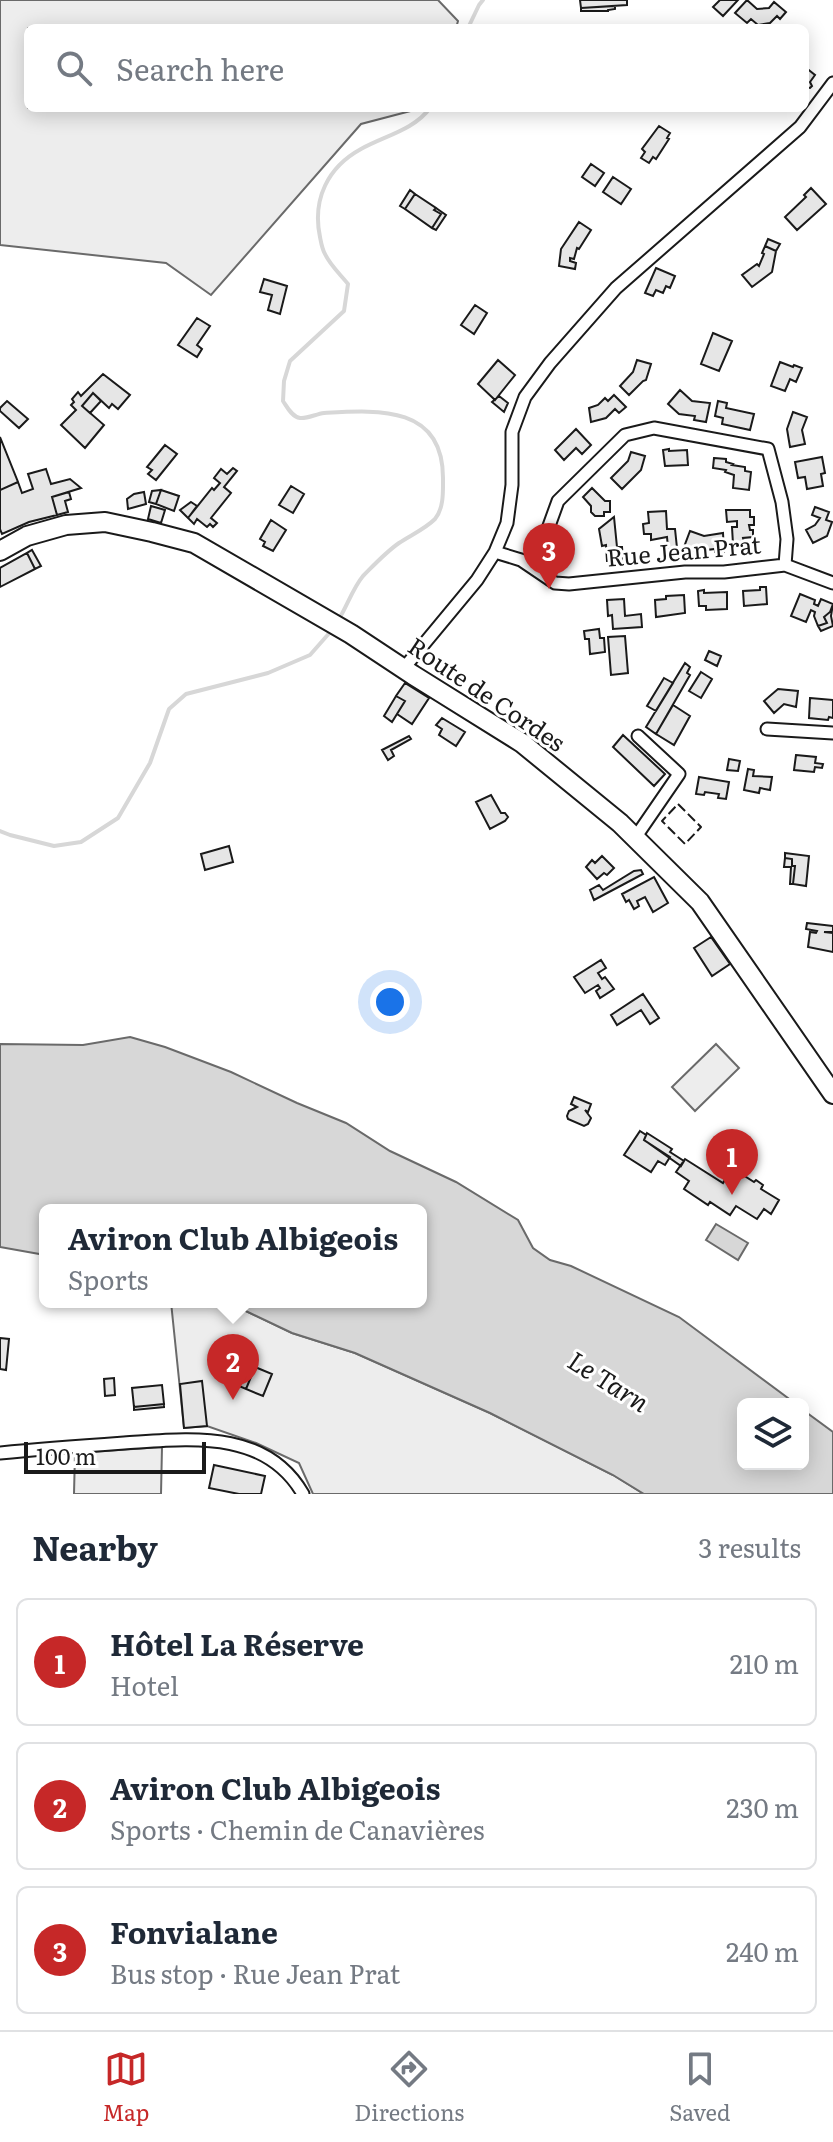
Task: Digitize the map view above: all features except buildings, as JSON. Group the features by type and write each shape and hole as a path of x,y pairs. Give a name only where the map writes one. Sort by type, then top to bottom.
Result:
{"main road":[{"name":"Route de Cordes","path":"0,551 27,536 66,525 105,522 194,543 351,634 522,743 620,823 700,902 833,1094"}],"street":[{"path":"404,668 477,580 495,552 507,523 512,485 512,432 525,397 550,363 616,288 800,127 833,83"},
{"path":"529,565 541,548 558,501 625,435 654,428 768,449 782,502 787,539 785,565"},
{"name":"Rue Jean Prat","path":"495,552 529,565 555,583 785,565 833,583"},
{"path":"767,729 833,733"},
{"path":"635,838 679,774 638,736"},
{"path":"0,1453 216,1440 266,1456 298,1485 303,1494"}],"shaded area":[{"path":"0,0 438,0 458,21 457,24 24,24 24,112 407,112 361,124 211,295 166,263 0,245"},
{"path":"716,1044 739,1068 695,1111 672,1087"},
{"path":"172,1308 240,1308 292,1333 355,1353 490,1413 644,1494 313,1494 299,1463 256,1443 207,1426 184,1428"},
{"path":"162,1447 161,1494 74,1494 75,1453"}],"water":[{"name":"Le Tarn","path":"130,1037 165,1047 231,1072 346,1123 390,1151 456,1182 518,1220 533,1248 550,1260 571,1266 679,1317 788,1398 737,1398 737,1470 809,1470 809,1414 833,1432 833,1494 644,1494 490,1413 355,1353 292,1333 240,1308 427,1308 427,1204 39,1204 39,1254 0,1247 0,1044 83,1045"},
{"path":"716,1224 748,1243 738,1260 706,1240"}],"waterway":[{"path":"470,24 483,0"},
{"path":"339,619 363,576 389,550 427,526 438,515 443,494 440,454 432,437 420,425 404,417 365,412 297,417 283,401 284,381 290,361 344,311 348,284 327,258 320,237 318,210 325,186 349,156 416,122 426,112"},
{"path":"0,831 54,846 81,842 118,818 150,763 169,709 186,694 268,673 310,655 332,630"}],"fence":[{"path":"678,804 701,827 685,844 662,821 678,804"}],"place":[{"name":"Fonvialane","path":"549,589"},
{"name":"Hôtel La Réserve","path":"732,1195"},
{"name":"Aviron Club Albigeois","path":"233,1400"}]}
